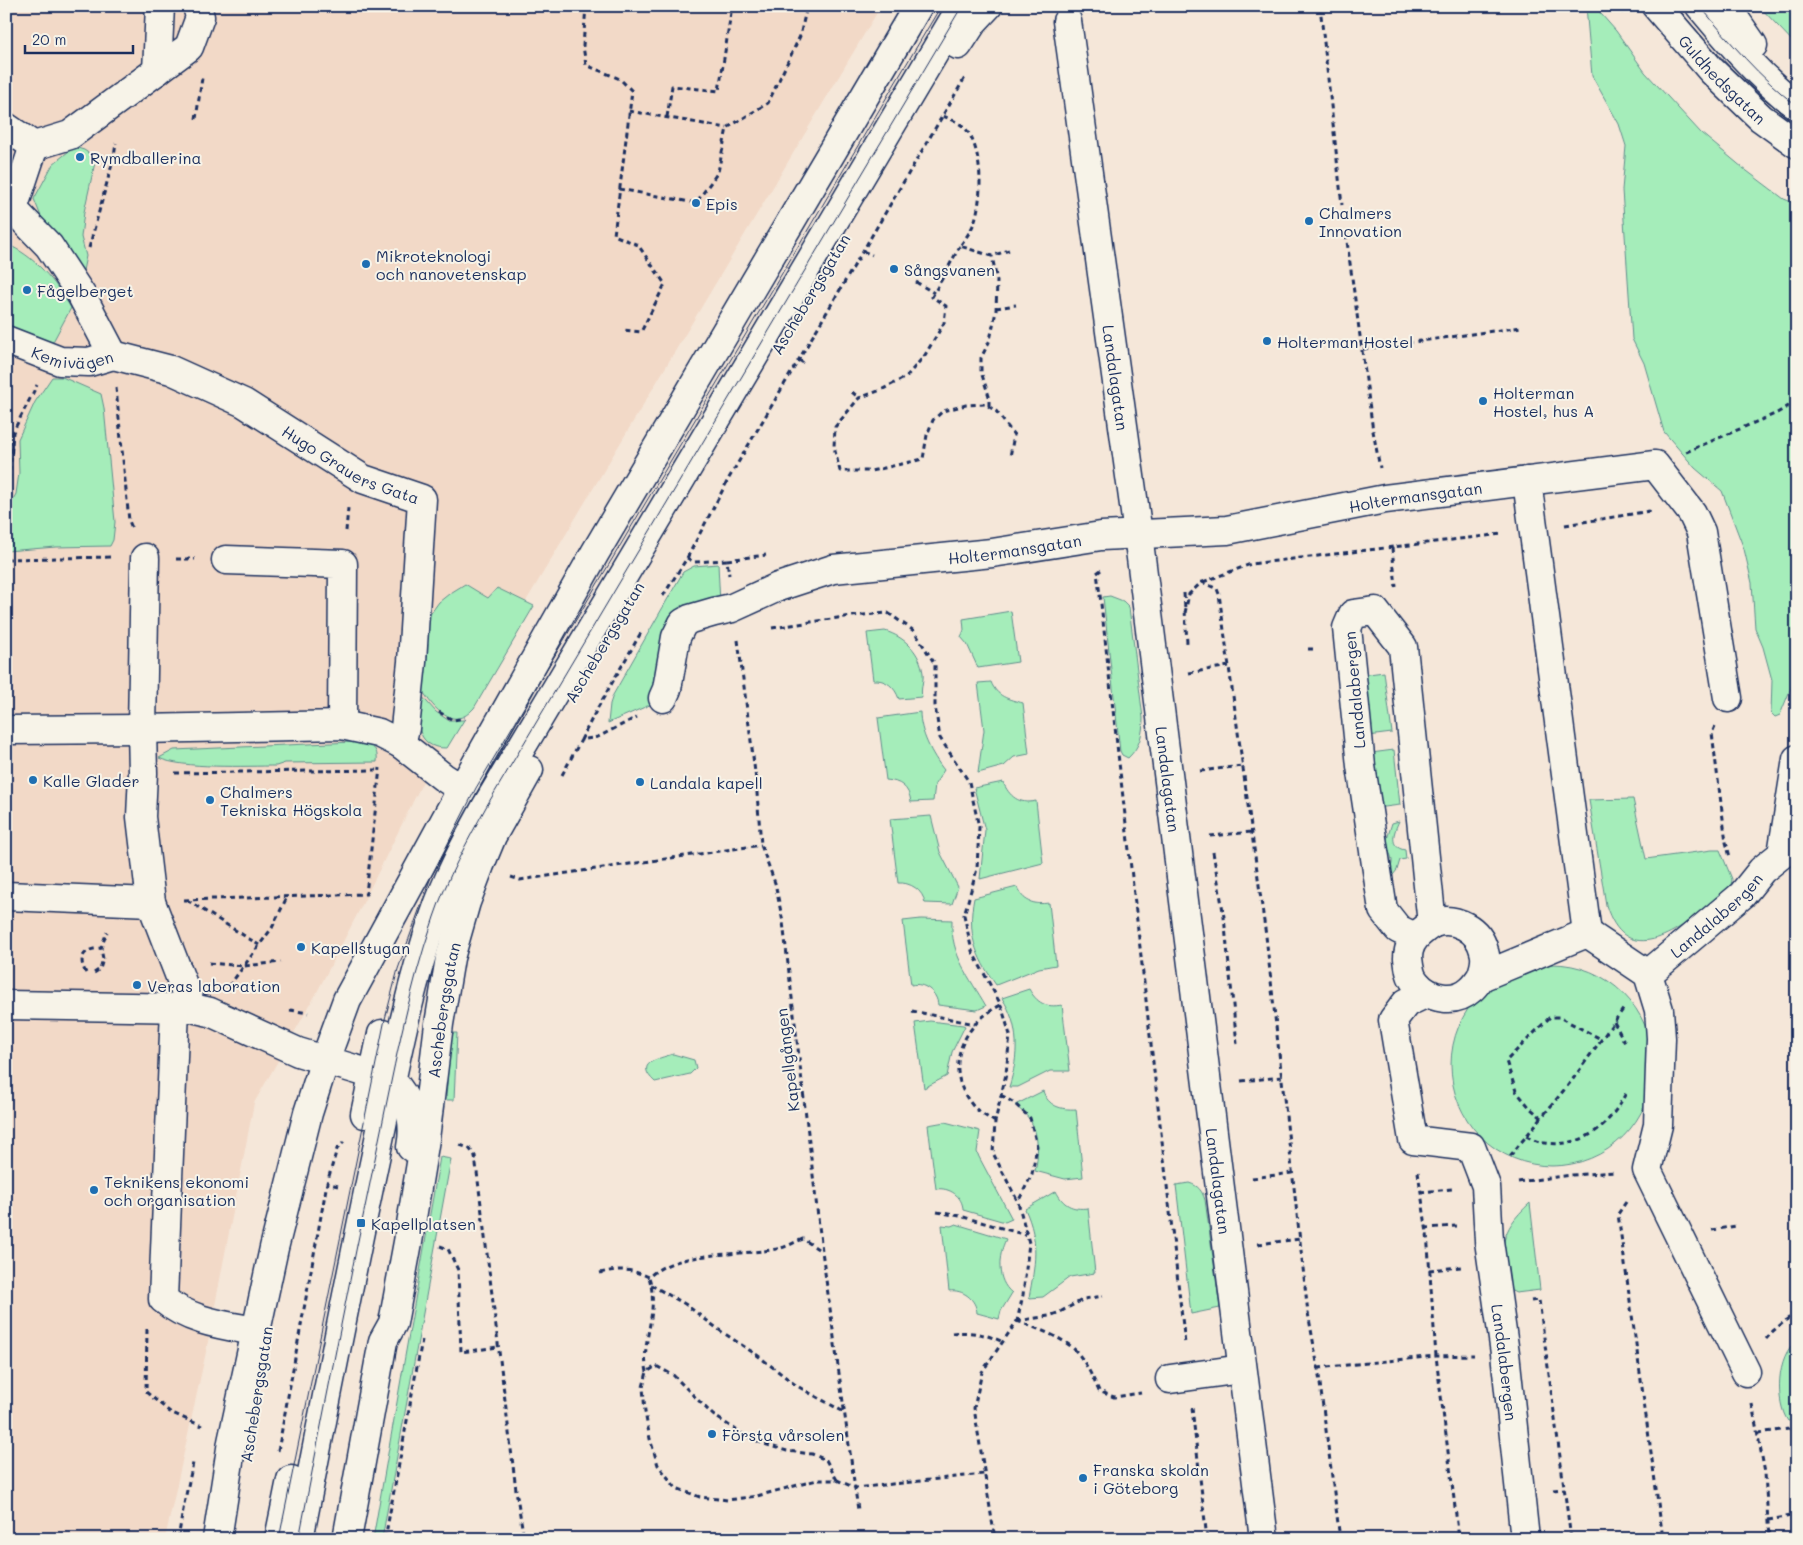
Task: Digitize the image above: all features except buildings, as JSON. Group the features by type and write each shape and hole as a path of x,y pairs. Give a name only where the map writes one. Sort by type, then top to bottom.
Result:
{"street":[{"path":"157,71 160,6"},
{"path":"6,127 34,146 70,135 189,47 200,17 198,6"},
{"name":"Aschebergsgatan","path":"217,1539 232,1442 274,1248 308,1112 348,1000 462,789 648,461 918,6"},
{"path":"299,1539 382,1077 398,969 431,877 450,836 481,780 941,6"},
{"path":"279,1539 382,1077 404,1022 434,916 459,856 486,807 962,6"},
{"name":"Aschebergsgatan","path":"347,1539 383,1341 393,1323 408,1242 425,1139 439,1024 450,958 466,902 489,843 544,742 945,66 973,22 988,6"},
{"name":"Guldhedsgatan","path":"1656,6 1711,70 1761,118 1797,144"},
{"path":"1676,6 1714,51 1743,81 1797,124"},
{"path":"1700,6 1746,61 1776,90 1797,106"},
{"path":"1726,6 1753,44 1772,64 1797,84"},
{"name":"Landalagatan","path":"1068,20 1138,534 1264,1539"},
{"name":"Kemivägen","path":"6,340 60,361 89,362 113,355 82,296 48,246 9,212 34,146"},
{"name":"Hugo Grauers Gata","path":"113,355 171,370 244,403 363,479 422,499 412,662 405,728 390,738"},
{"path":"1655,465 1692,513 1701,532 1728,698"},
{"name":"Holtermansgatan","path":"664,698 676,637 683,623 732,608 778,587 833,569 992,553 1101,536 1227,530 1385,499 1655,465"},
{"path":"1527,481 1587,933 1648,974 1659,1010 1661,1038 1658,1126 1647,1170 1746,1372"},
{"path":"145,558 141,818 150,902 193,1010"},
{"path":"226,560 343,564 342,725"},
{"name":"Landalabergen","path":"1423,930 1398,929 1383,910 1361,766 1347,628 1353,614 1375,611 1403,647 1423,930 1408,952 1409,968 1415,982 1427,993"},
{"path":"6,730 342,725 390,738 462,789"},
{"name":"Landalabergen","path":"1648,974 1742,896 1762,870 1782,854 1797,759"},
{"path":"10,896 150,902"},
{"path":"1413,1140 1392,1020 1406,1003 1427,993 1447,998 1458,997 1471,990 1481,977 1485,965 1485,951 1479,939 1470,929 1458,923 1445,921 1423,930"},
{"path":"1481,977 1587,933"},
{"path":"6,1004 193,1010 298,1052 382,1077"},
{"name":"Aschebergsgatan","path":"193,1010 163,1300 173,1308 213,1323 255,1331"},
{"name":"Aschebergsgatan","path":"382,1077 399,1088 407,1102 412,1119 412,1138 389,1252 379,1321 383,1341"},
{"name":"Landalabergen","path":"1413,1140 1471,1147 1486,1186 1489,1241 1505,1353 1525,1539"},
{"name":"Aschebergsgatan","path":"233,1539 266,1348 274,1248"},
{"path":"1169,1382 1242,1369"}],"path":[{"path":"586,6 583,46 586,65 620,79 632,91 614,235 638,245 665,284 641,332 624,330"},
{"path":"666,117 672,86 719,90 732,6"},
{"path":"629,111 727,128 768,103 800,36 807,6"},
{"path":"1320,6 1342,205"},
{"path":"660,602 687,558 729,478 971,68"},
{"path":"943,116 965,127 972,139 979,166 980,200 974,224 932,297 946,306 944,324 925,355 906,377 881,390 859,398 835,427 834,447 840,470 870,471 923,459 927,435 933,420 943,411 966,405 986,404 996,410 1014,435 1010,457"},
{"path":"619,189 696,203 718,172 727,128"},
{"path":"89,246 114,157"},
{"path":"1346,234 1373,431 1381,472"},
{"path":"960,246 992,256 1009,250"},
{"path":"863,250 872,255"},
{"path":"989,406 989,396 981,372 981,358 990,340 996,308 997,281 992,256"},
{"path":"916,282 934,292"},
{"path":"996,308 1016,305"},
{"path":"1363,349 1522,327"},
{"path":"113,355 128,521"},
{"path":"6,488 9,483 12,432 51,357"},
{"path":"799,360 805,364"},
{"path":"852,392 859,398"},
{"path":"1655,465 1777,413 1797,401"},
{"path":"870,471 871,477"},
{"path":"343,564 349,499 363,479"},
{"path":"1138,534 1097,573 1169,1382 1207,1539"},
{"name":"Kapellgången","path":"687,558 694,562 727,560 756,780 761,845 775,883 783,922 822,1251 858,1510"},
{"path":"1184,613 1190,594 1202,582 1217,589 1266,936 1308,1313 1318,1368 1340,1539"},
{"path":"765,629 851,616 888,613 914,631 935,664 935,706 940,738 969,782 979,827 977,869 964,915 972,951 1001,1005 1010,1036 1006,1074 995,1122 993,1153 1018,1202 1029,1243 1024,1287 1017,1322 982,1372 974,1408 995,1539"},
{"path":"558,782 646,624"},
{"path":"1189,674 1229,666"},
{"path":"581,740 598,737 656,707 664,698"},
{"path":"1728,698 1712,733 1726,842 1742,896"},
{"path":"150,902 366,894 380,770 390,738"},
{"path":"1199,771 1242,766"},
{"path":"143,773 380,770"},
{"path":"1210,836 1252,832"},
{"path":"508,876 520,880 761,845"},
{"path":"193,1010 244,966 272,928 287,897"},
{"path":"187,900 259,945"},
{"path":"101,948 103,959 100,968 93,974 86,974 82,966 86,951 101,948"},
{"path":"244,966 281,962"},
{"path":"1486,1186 1573,1079 1648,974"},
{"path":"995,1122 974,1107 958,1082 959,1050 970,1029 990,1010 1001,1005"},
{"path":"912,1011 975,1024"},
{"path":"1542,1118 1531,1109 1516,1091 1506,1061 1550,1016 1559,1017 1601,1039"},
{"path":"1614,1022 1626,1042 1627,1050"},
{"path":"1241,1081 1282,1077"},
{"path":"1526,1136 1543,1143 1570,1143 1583,1138 1604,1126 1610,1119 1625,1094 1628,1085"},
{"path":"1001,1095 1014,1103 1030,1118 1037,1146 1032,1174 1018,1202"},
{"path":"1413,1140 1426,1233 1436,1356 1459,1539"},
{"path":"277,1452 327,1184 337,1149 344,1141"},
{"path":"460,1144 469,1148 475,1156 516,1490 524,1539"},
{"path":"1486,1186 1572,1175 1647,1170"},
{"path":"1647,1170 1618,1214 1662,1539"},
{"path":"1251,1178 1292,1173"},
{"path":"327,1184 342,1186"},
{"path":"937,1212 960,1216 1026,1235"},
{"path":"1258,1244 1300,1239"},
{"path":"649,1277 654,1272 676,1262 715,1254 781,1248 802,1240 822,1251"},
{"path":"440,1246 448,1249 458,1270 462,1330 461,1352 498,1347"},
{"path":"600,1274 616,1269 632,1270 649,1277"},
{"path":"649,1277 653,1309 644,1358 647,1372 642,1387 650,1438 658,1465 676,1488 700,1497 728,1500 757,1496 817,1480 837,1480 856,1488 984,1474"},
{"path":"651,1285 685,1304 797,1386 845,1412"},
{"path":"1017,1322 1049,1316 1084,1298 1103,1296"},
{"path":"1498,1305 1539,1300 1571,1539"},
{"path":"1769,1539 1765,1473 1746,1372 1757,1350 1773,1331 1797,1310"},
{"path":"1017,1322 1043,1331 1073,1348 1090,1372 1099,1392 1114,1397 1169,1382"},
{"path":"952,1334 972,1332 984,1334 1003,1342"},
{"path":"1318,1368 1436,1356 1505,1353"},
{"path":"647,1372 656,1366 673,1375 713,1415 744,1435 764,1444 787,1451 812,1454 826,1460 837,1480"},
{"path":"1758,1434 1797,1428"},
{"path":"1768,1520 1797,1515"}],"shaded area":[{"name":"Chalmers Tekniska Högskola","path":"6,6 881,6 445,737 315,996 254,1103 206,1352 165,1539 6,1539"}],"green space":[{"path":"1586,6 1594,6 1616,31 1645,72 1701,133 1784,199 1797,204 1797,673 1780,715 1775,717 1771,713 1772,680 1763,647 1755,628 1752,583 1744,549 1722,491 1695,468 1664,432 1644,363 1632,339 1622,190 1626,146 1619,124 1592,76"},
{"path":"1759,6 1797,6 1797,46"},
{"path":"74,147 84,150 96,158 84,212 81,237 86,256 82,276 42,219 34,199 53,164"},
{"path":"6,244 35,262 51,279 71,308 48,351 6,332"},
{"path":"52,377 62,377 101,394 115,522 113,540 110,546 56,547 6,551 6,512 16,494 19,473 18,439 35,402"},
{"path":"718,564 720,604 695,607 652,704 608,723 613,695 683,572 694,566"},
{"path":"465,584 488,598 497,588 534,606 474,708 466,715 459,718 451,718 438,710 422,690 424,625 439,602"},
{"path":"1110,596 1123,601 1129,607 1143,718 1140,739 1128,758 1122,755 1120,751 1103,597"},
{"path":"1011,611 1018,662 978,668 967,644 961,637 964,630 963,619"},
{"path":"885,631 905,641 919,658 923,673 922,697 899,699 895,691 886,682 873,680 867,633"},
{"path":"1384,672 1392,733 1368,736 1361,675"},
{"path":"991,682 1000,694 1008,699 1023,703 1029,754 1014,757 1004,766 978,773 984,730 978,683"},
{"path":"419,693 436,712 448,720 464,720 447,748 436,747 428,743 423,737 418,721"},
{"path":"920,712 922,727 928,743 944,770 935,784 933,801 911,802 908,792 900,783 886,780 878,718"},
{"path":"353,742 367,744 374,748 377,762 285,763 276,766 215,766 169,762 159,758 174,750"},
{"path":"1394,750 1400,805 1377,808 1371,753"},
{"path":"1003,782 1015,798 1025,802 1036,801 1043,863 980,879 985,830 974,788"},
{"path":"1633,799 1646,859 1720,850 1732,879 1726,892 1692,919 1664,936 1650,940 1637,940 1625,935 1614,924 1606,905 1589,800"},
{"path":"931,816 940,852 958,887 952,904 925,903 922,894 911,885 898,883 890,819"},
{"path":"1399,821 1394,834 1394,842 1396,846 1405,850 1406,859 1400,860 1397,870 1389,880 1388,871 1391,867 1392,859 1383,840 1387,839 1392,823"},
{"path":"1017,887 1022,896 1034,903 1049,903 1056,965 1039,968 996,985 983,964 974,944 972,911 974,898"},
{"path":"921,919 952,920 954,944 962,966 986,1006 977,1010 938,1005 935,996 929,989 921,985 911,985 903,921"},
{"path":"1552,964 1572,966 1591,972 1608,981 1630,1001 1645,1026 1651,1045 1653,1065 1651,1085 1645,1104 1636,1121 1616,1143 1591,1158 1572,1164 1552,1166 1532,1164 1513,1158 1496,1149 1474,1129 1459,1104 1453,1085 1451,1065 1453,1045 1459,1026 1468,1009 1488,987 1513,972 1532,966"},
{"path":"1029,989 1035,998 1042,1003 1051,1006 1062,1005 1070,1071 1050,1071 1018,1087 1009,1087 1015,1064 1016,1041 1012,1019 1002,998"},
{"path":"930,1021 965,1026 952,1052 947,1076 924,1088 915,1023"},
{"path":"450,1033 457,1033 454,1100 446,1100"},
{"path":"673,1054 694,1060 696,1068 690,1074 655,1082 649,1076 647,1066 655,1060"},
{"path":"1043,1091 1052,1104 1060,1108 1076,1109 1083,1177 1065,1179 1035,1171 1038,1152 1037,1138 1028,1118 1015,1105"},
{"path":"945,1122 980,1131 977,1152 1012,1219 1005,1222 963,1210 958,1197 946,1189 936,1189 928,1125"},
{"path":"440,1157 451,1159 382,1539 373,1539"},
{"path":"1189,1183 1200,1189 1205,1200 1220,1308 1191,1314 1176,1185"},
{"path":"1056,1191 1069,1206 1088,1208 1095,1273 1070,1277 1043,1297 1029,1298 1035,1253 1033,1232 1025,1209"},
{"path":"1530,1203 1540,1290 1516,1293 1503,1287 1502,1261 1504,1241 1512,1223"},
{"path":"956,1224 1006,1239 1001,1253 1000,1268 1003,1281 1012,1293 1001,1311 999,1319 977,1313 974,1303 964,1293 949,1291 942,1225 951,1226"},
{"path":"1797,1341 1797,1420 1788,1421 1781,1403 1781,1367 1790,1347"}],"tram line":[{"path":"279,1539 385,1019 398,969 431,877 476,788 941,6"},
{"path":"299,1539 401,1034 424,946 445,888 486,807 962,6"},
{"path":"1676,6 1747,84 1797,123"},
{"path":"1700,6 1758,71 1797,106"}],"place":[{"name":"Rymdballerina","path":"80,157"},
{"name":"Epis","path":"696,203"},
{"name":"Chalmers Innovation","path":"1309,221"},
{"name":"Mikroteknologi och nanovetenskap","path":"366,264"},
{"name":"Sångsvanen","path":"894,269"},
{"name":"Fågelberget","path":"27,290"},
{"name":"Holterman Hostel","path":"1267,341"},
{"name":"Holterman Hostel, hus A","path":"1483,401"},
{"name":"Kalle Glader","path":"33,780"},
{"name":"Landala kapell","path":"640,782"},
{"name":"Chalmers Tekniska Högskola","path":"210,800"},
{"name":"Kapellstugan","path":"301,947"},
{"name":"Veras laboration","path":"137,985"},
{"name":"Teknikens ekonomi och organisation","path":"94,1190"},
{"name":"Kapellplatsen","path":"361,1223"},
{"name":"Första vårsolen","path":"712,1434"},
{"name":"Franska skolan i Göteborg","path":"1083,1478"}]}
